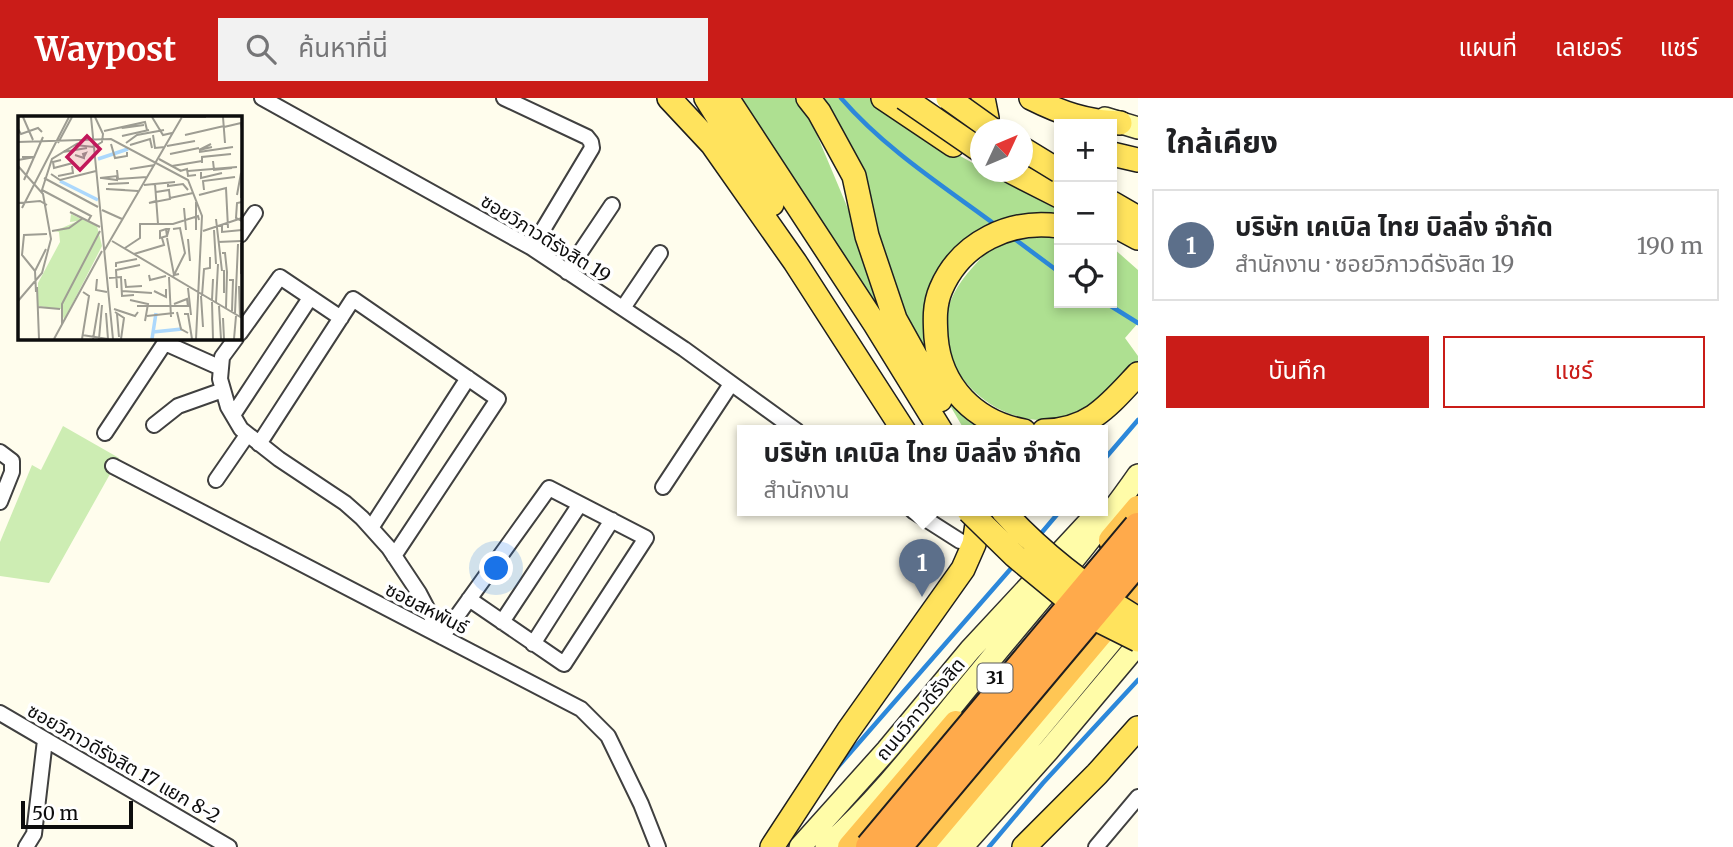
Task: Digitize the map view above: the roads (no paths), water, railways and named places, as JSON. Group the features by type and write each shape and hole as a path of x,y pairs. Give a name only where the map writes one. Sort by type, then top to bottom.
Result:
{"highway":[{"name":"ถนนวิภาวดีรังสิต","path":"849,847 1138,508"},
{"name":"31","path":"870,847 1138,527"},
{"name":"31","path":"897,847 1138,560"},
{"path":"921,847 1138,589"}],"main road":[{"path":"669,98 712,144 909,425"},
{"path":"706,98 909,425"},
{"path":"727,98 868,313 937,425"},
{"path":"808,98 819,112 854,176 867,236 895,319 954,425"},
{"path":"883,98 962,132 980,129 987,118 983,98"},
{"path":"948,98 978,119"},
{"path":"1031,98 1084,120 1129,125"},
{"path":"1055,98 1129,125"},
{"path":"909,108 970,144"},
{"path":"909,108 956,146 970,152"},
{"path":"1033,155 1054,168"},
{"path":"1117,155 1138,160"},
{"path":"1033,161 1054,159"},
{"path":"1032,182 1054,193"},
{"path":"1117,205 1138,218"},
{"path":"1007,425 980,414 957,393 940,362 935,309 948,276 960,261 986,239 1002,230 1023,225 1040,223 1054,225"},
{"path":"1117,227 1138,238"},
{"path":"1117,243 1138,250"},
{"path":"1078,425 1113,401 1134,378"},
{"path":"826,847 874,799 1094,537 1138,473"},
{"name":"ถนนวิภาวดีรังสิต","path":"1108,502 1138,473"},
{"path":"946,595 960,541 961,516"},
{"path":"962,847 1048,751 1138,642 1084,613 1016,556 974,516"},
{"path":"772,847 855,721 946,595 974,544 978,516"},
{"path":"1008,516 1055,562 1096,594 1138,619"},
{"name":"ถนนวิภาวดีรังสิต","path":"800,847 862,779 970,650 1094,516"},
{"path":"941,847 1138,609"},
{"path":"1024,847 1097,774 1138,728"}],"street":[{"name":"ซอยวิภาวดีรังสิต 19","path":"262,98 533,248 684,349 789,425"},
{"path":"504,98 587,137 591,142 592,148 533,248"},
{"path":"567,272 612,205"},
{"path":"242,232 255,213"},
{"path":"624,308 660,253"},
{"path":"242,330 280,277 341,318"},
{"path":"233,415 310,298"},
{"path":"259,444 353,299 498,398 394,556"},
{"path":"105,433 166,340 221,368"},
{"path":"235,340 222,357 220,379 241,429 345,503 372,528 418,593 442,637 469,599 549,488 646,538 564,664 469,599"},
{"path":"372,528 468,378"},
{"path":"663,487 731,384"},
{"path":"154,425 178,406 223,390"},
{"path":"216,480 247,435"},
{"path":"0,452 12,461 12,472 0,502"},
{"name":"ซอยสหพันธ์","path":"113,466 581,709 608,736 659,847"},
{"path":"502,622 580,504"},
{"path":"921,516 960,541"},
{"path":"533,644 612,520"},
{"name":"ซอยวิภาวดีรังสิต 17 แยก 8-2","path":"0,713 229,847"},
{"path":"26,847 34,834 45,740"},
{"path":"1096,847 1138,797"}],"waterway":[{"path":"841,98 895,150 997,226"},
{"path":"1012,237 1054,268"},
{"path":"1114,308 1138,323"},
{"path":"1108,455 1138,420"},
{"path":"1038,537 1056,516"},
{"path":"836,769 1014,565"},
{"path":"989,847 1043,783 1138,680"}],"place":[{"name":"บริษัท เคเบิล ไทย บิลลิ่ง จำกัด","path":"922,597"}]}
